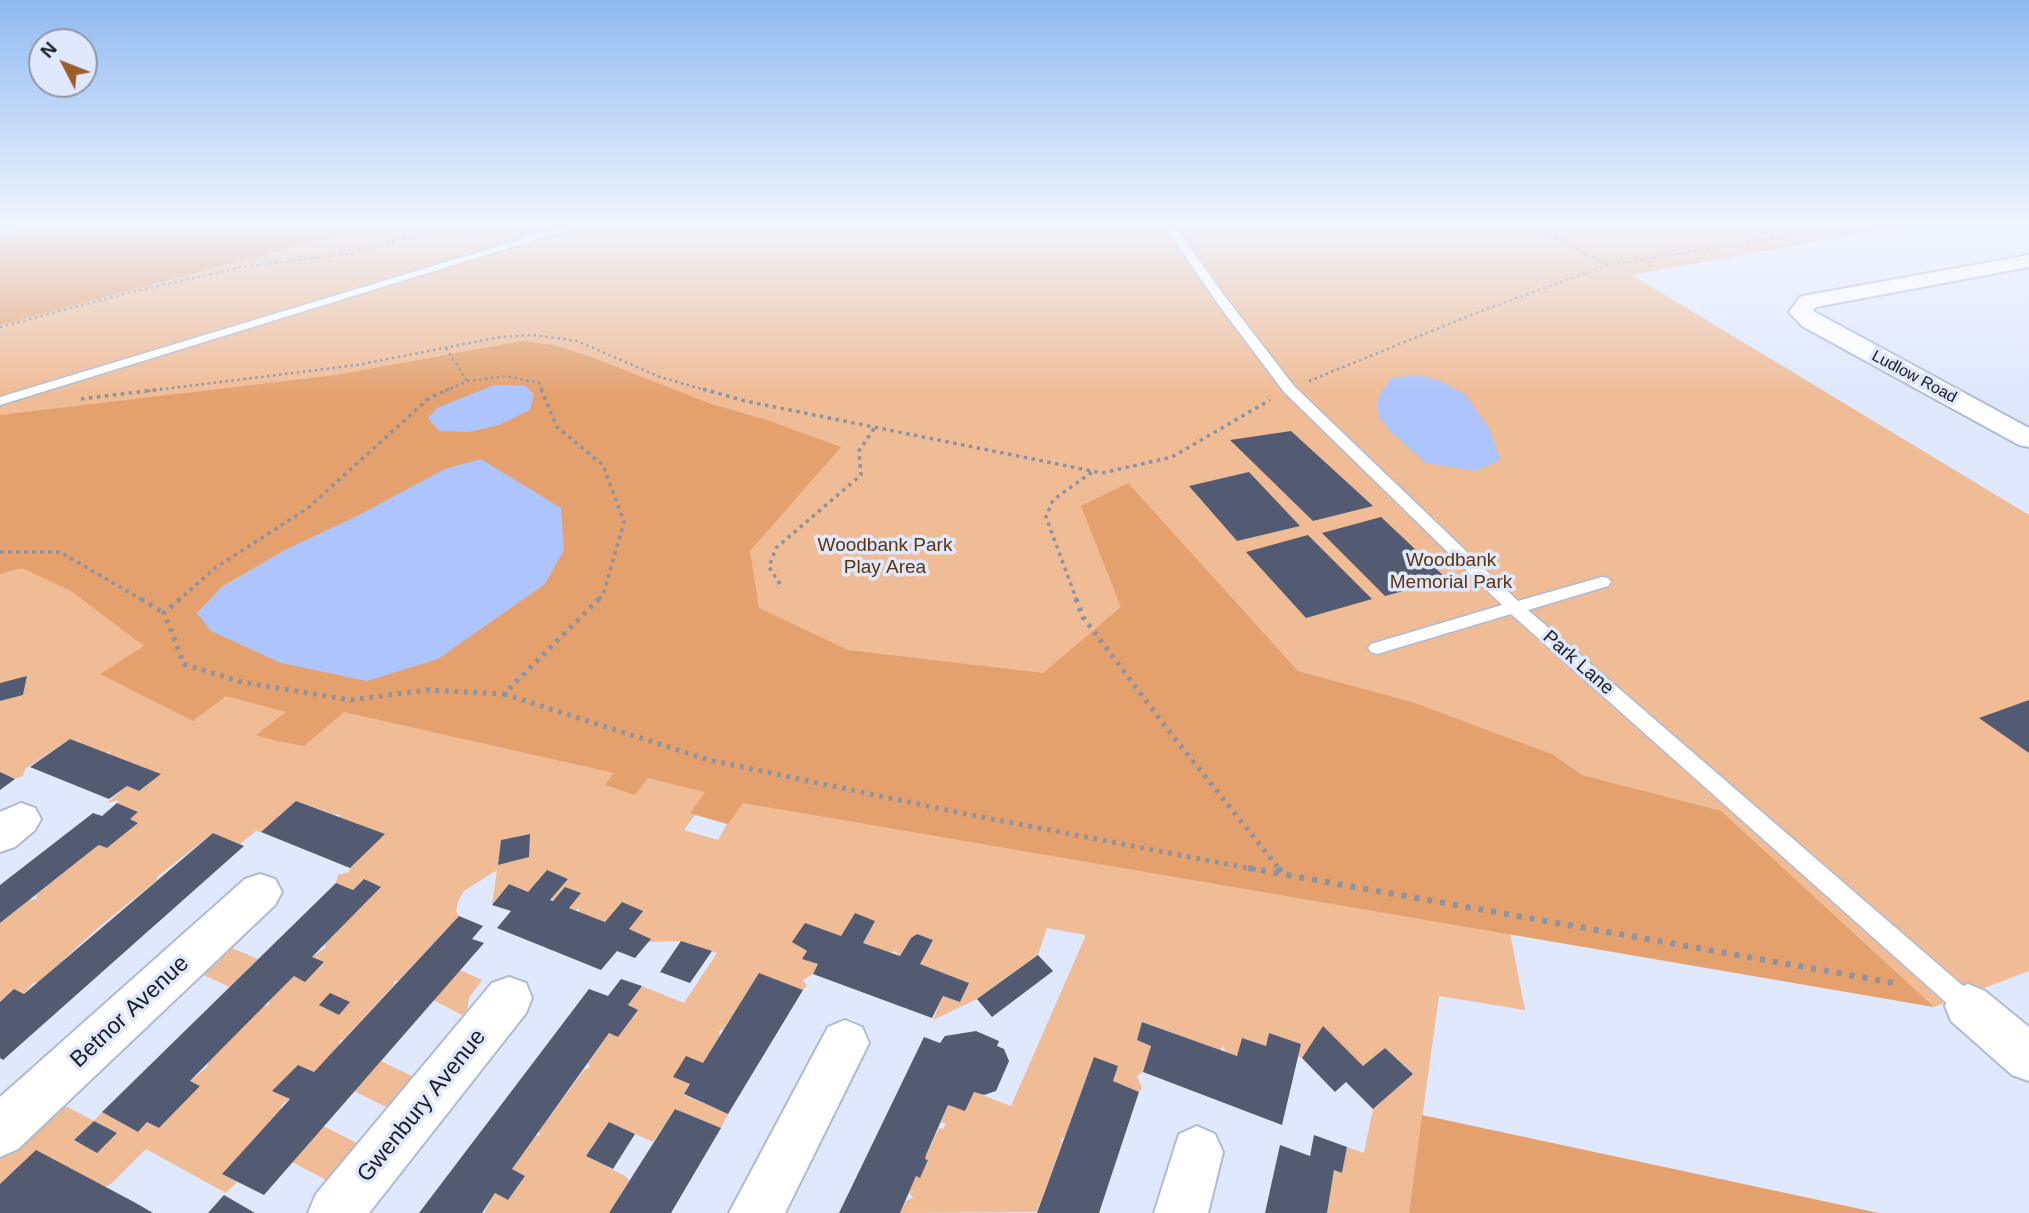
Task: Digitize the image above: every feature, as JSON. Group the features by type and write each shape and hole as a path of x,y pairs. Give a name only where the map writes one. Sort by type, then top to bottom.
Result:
{"street":[{"name":"Ludlow Road","path":"1913,283 1808,302 1801,312 1810,321 2029,439"},
{"name":"Betnor Avenue","path":"0,1131 260,892"},
{"name":"Gwenbury Avenue","path":"335,1213 509,998"},
{"name":"Park Lane","path":"1960,1000 2029,1058"},
{"path":"756,1213 845,1043"},
{"path":"1181,1213 1197,1152"}],"lane":[{"path":"0,401 389,283"},
{"name":"Park Lane","path":"1209,283 1289,389 1515,608 1960,1000"},
{"path":"1377,648 1602,582"}],"path":[{"path":"0,327 174,283"},
{"path":"77,399 358,365 500,337 534,335 577,341 660,377 746,401 1092,472 1121,471 1172,457 1289,389 1478,312 1559,283"},
{"path":"446,348 467,381"},
{"path":"164,613 215,568 308,508 429,398 467,381 506,376 539,383 557,427 603,465 624,522 603,595 504,694"},
{"path":"780,584 769,567 776,548 861,475 859,451 875,426"},
{"path":"1092,472 1053,500 1046,517 1083,617 1165,726 1284,875"},
{"path":"0,552 60,552 164,613 184,664 242,682 351,700 427,690 504,694 709,760 961,813 1960,1000"}],"green space":[{"name":"Woodbank Memorial Park","path":"0,283 1645,283 2029,515 2029,971 1934,1007 1510,933 1525,1010 1439,996 1409,1213 1327,1213 1334,1170 1342,1173 1347,1147 1364,1153 1373,1109 1413,1074 1385,1048 1363,1066 1302,1058 1298,1056 1301,1044 1269,1033 1266,1046 1242,1038 1237,1056 1225,1052 1224,1046 1220,1050 1143,1022 1137,1040 1151,1046 1143,1072 1137,1076 1142,1088 1139,1092 1113,1081 1118,1066 1094,1057 1064,1138 1060,1139 1062,1143 1037,1212 900,1213 906,1201 913,1198 909,1192 916,1176 920,1177 928,1160 925,1159 926,1155 939,1128 943,1129 946,1124 941,1122 948,1105 965,1111 974,1092 1011,1106 1086,935 1047,928 1038,955 977,999 933,1020 943,996 960,1002 969,983 920,964 933,940 917,934 911,938 900,956 894,951 890,953 863,943 875,921 855,913 841,936 799,947 807,951 803,959 818,964 813,974 803,980 807,986 803,990 759,974 724,1029 719,1031 720,1036 703,1063 673,1077 690,1084 684,1095 728,1114 721,1128 675,1109 653,1142 609,1122 586,1156 627,1177 629,1181 609,1213 484,1213 495,1193 508,1200 525,1176 512,1169 535,1137 540,1135 539,1131 584,1070 590,1067 588,1063 609,1033 619,1036 637,1010 628,1005 642,986 684,1003 717,953 681,941 648,942 650,939 579,912 579,908 569,908 580,893 550,900 568,879 547,870 528,892 509,884 492,905 497,870 464,891 456,911 459,916 398,981 394,981 394,985 344,1039 339,1041 340,1045 314,1072 298,1065 273,1091 290,1099 282,1104 281,1109 222,1174 237,1182 226,1193 146,1149 105,1187 0,1184 0,1159 60,1103 94,1121 102,1112 138,1132 147,1122 159,1128 200,1086 190,1081 207,1067 263,1006 269,1005 269,1001 294,976 305,981 324,963 312,957 325,948 325,944 381,887 364,879 353,890 336,883 338,875 349,872 384,834 339,817 340,814 335,815 296,801 261,832 256,831 240,844 213,833 157,877 157,880 98,928 39,982 33,983 24,994 14,989 0,1002 0,923 29,900 37,899 36,895 96,847 99,845 107,848 138,823 130,819 138,812 117,803 118,800 107,803 127,786 139,791 161,774 109,754 111,751 106,753 70,739 25,769 23,776 15,779 0,772 0,701 23,695 27,677 0,683","holes":["695,815 727,824 718,840 684,830","529,834 528,857 498,865 501,840","94,1121 117,1133 97,1153 74,1140"]},
{"path":"227,946 258,959 230,987 199,973"},
{"path":"460,970 482,980 469,998 466,1017 433,1000"},
{"path":"381,1061 416,1078 390,1109 354,1091"},
{"path":"323,1126 361,1145 330,1182 292,1162"}],"shaded area":[{"path":"0,283 159,283 0,325"},
{"path":"522,341 553,345 594,358 711,404 767,420 841,447 750,551 759,608 848,650 1043,673 1121,607 1081,506 1128,483 1298,671 1415,703 1552,754 1582,775 1721,811 1934,1007 743,803 728,824 690,813 705,792 648,778 635,795 605,785 614,773 344,712 304,746 277,741 256,735 286,712 226,696 193,721 100,674 144,646 71,591 22,568 0,574 0,415 336,375","holes":["481,459 500,472 545,584 492,620 197,614 221,587 285,550"]},
{"path":"1422,1115 1879,1213 1409,1213"}],"water":[{"path":"1417,375 1439,380 1466,395 1489,428 1499,461 1475,471 1426,463 1392,433 1380,418 1377,407 1379,395 1392,378"},
{"path":"494,385 525,386 534,394 530,410 499,425 469,432 439,431 428,418 437,408"},
{"path":"481,459 561,508 564,550 545,584 438,659 367,681 281,663 211,631 197,613 221,588 285,550 357,516 445,469"}],"building":[{"path":"1291,431 1373,506 1313,521 1230,440"},
{"path":"1249,472 1300,526 1237,541 1189,486"},
{"path":"1381,517 1447,579 1385,596 1322,533"},
{"path":"1308,535 1372,599 1306,618 1246,552"},
{"path":"27,676 23,695 0,701 0,683"},
{"path":"2029,700 2029,753 1979,718"},
{"path":"70,739 161,774 139,791 127,786 109,799 30,767"},
{"path":"0,772 15,779 0,790"},
{"path":"296,801 385,834 350,868 261,832"},
{"path":"117,803 138,812 130,819 138,823 107,848 99,845 96,847 0,923 0,885 93,813 102,816"},
{"path":"213,833 244,846 3,1060 0,1058 0,1002 14,989 24,994"},
{"path":"530,834 529,857 498,865 501,840"},
{"path":"547,870 568,879 550,900 553,901 565,887 581,893 569,908 605,922 622,902 643,911 629,929 651,939 635,958 617,951 601,970 497,928 511,911 492,905 509,884 528,892"},
{"path":"364,879 381,887 312,957 324,962 305,982 294,976 269,1001 190,1081 200,1086 159,1128 147,1122 138,1132 102,1112 336,883 353,890"},
{"path":"855,913 875,921 863,943 900,956 911,938 917,934 933,940 920,964 969,983 960,1002 943,996 932,1018 813,974 818,964 802,959 807,951 792,942 805,923 841,936"},
{"path":"459,916 483,926 472,939 484,943 264,1195 222,1174 290,1099 272,1091 298,1065 314,1072"},
{"path":"681,941 712,951 690,983 660,972"},
{"path":"1038,955 1053,971 992,1017 977,999"},
{"path":"759,973 803,990 728,1114 684,1094 690,1084 673,1077 686,1056 703,1063"},
{"path":"621,979 642,986 628,1005 638,1010 618,1037 609,1033 512,1169 525,1176 508,1200 495,1193 482,1213 419,1213 589,989 608,996"},
{"path":"330,993 350,1002 339,1015 319,1005"},
{"path":"1142,1022 1237,1056 1242,1038 1266,1046 1269,1033 1301,1044 1282,1125 1143,1072 1151,1046 1137,1040"},
{"path":"1323,1026 1363,1066 1385,1048 1413,1074 1373,1109 1346,1082 1335,1092 1302,1058"},
{"path":"976,1031 999,1041 997,1046 1004,1049 1009,1061 996,1091 984,1095 974,1092 965,1111 948,1105 926,1155 925,1159 928,1160 920,1178 916,1176 900,1213 839,1213 924,1037 940,1043 945,1036"},
{"path":"1094,1057 1118,1066 1113,1081 1139,1092 1099,1213 1037,1213"},
{"path":"675,1109 721,1128 671,1213 609,1213"},
{"path":"94,1121 117,1133 97,1153 74,1140"},
{"path":"609,1122 635,1134 613,1169 586,1156"},
{"path":"1314,1135 1347,1147 1342,1173 1334,1170 1327,1213 1265,1213 1280,1145 1310,1156"},
{"path":"36,1150 153,1213 0,1213 0,1184"},
{"path":"224,1195 255,1213 208,1213"}],"park label":[{"name":"Woodbank Park Play Area","path":"885,557"}]}
